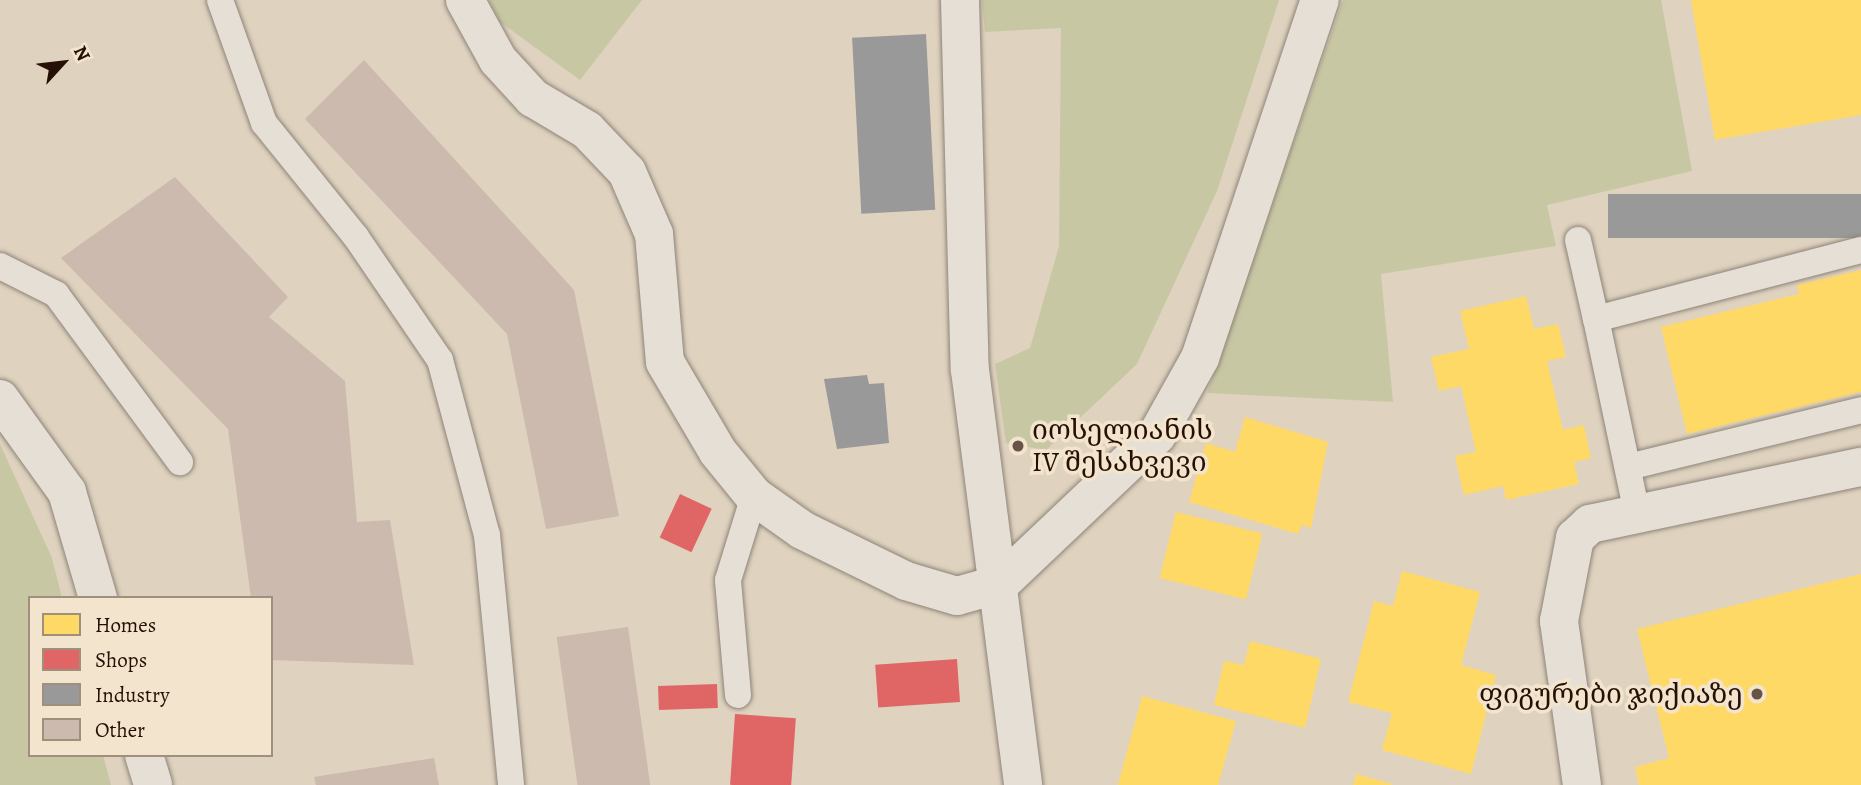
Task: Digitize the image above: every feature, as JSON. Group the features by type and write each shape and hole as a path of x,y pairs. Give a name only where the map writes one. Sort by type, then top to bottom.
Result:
{"street":[{"path":"465,0 498,60 533,98 587,130 627,173 653,234 665,362 718,452 754,496 802,530 906,581 957,596 1000,584 1157,435 1200,358 1320,0"},
{"path":"961,0 970,370 1000,584 1023,785"},
{"path":"0,399 67,492 97,596"},
{"path":"1582,785 1559,621 1575,538 1590,524 1638,518 1861,467"},
{"path":"145,757 153,785"}],"lane":[{"path":"220,0 264,123 356,237 440,360 487,534 512,785"},
{"path":"1578,240 1638,518"},
{"path":"1596,319 1861,250"},
{"path":"0,265 56,293 180,462"},
{"path":"1628,467 1861,410"},
{"path":"738,695 728,580 754,496"}],"green space":[{"path":"489,0 642,0 580,80 500,22"},
{"path":"982,0 1279,0 1217,191 1137,364 1046,450 1006,443 995,364 1030,348 1059,246 1061,28 985,32"},
{"path":"1343,0 1661,0 1692,171 1547,205 1556,246 1381,274 1393,402 1207,393"},
{"path":"0,444 52,558 62,596 28,596 28,757 104,757 111,785 0,785"}],"building: Homes":[{"path":"1691,0 1861,0 1861,115 1715,140"},
{"path":"1861,270 1861,392 1687,434 1661,327 1799,294 1797,285"},
{"path":"1526,296 1534,329 1558,324 1566,357 1547,361 1563,430 1584,425 1591,458 1574,462 1579,484 1506,500 1503,486 1464,495 1455,456 1476,452 1461,386 1439,391 1431,357 1469,349 1460,311"},
{"path":"1245,417 1328,442 1311,528 1301,525 1298,534 1189,502 1206,443 1235,452"},
{"path":"1176,512 1262,534 1246,600 1160,578"},
{"path":"1402,571 1480,592 1461,665 1496,675 1471,774 1382,750 1392,713 1348,702 1374,601 1393,606"},
{"name":"ფიგურები ჯიქიაზე","path":"1861,574 1861,785 1639,785 1635,767 1669,758 1637,629"},
{"path":"1250,641 1321,659 1305,728 1214,705 1224,661 1244,665"},
{"path":"1142,696 1236,721 1218,785 1118,785"},
{"path":"1356,774 1392,784 1353,785"}],"building: Shops":[{"path":"680,494 712,509 691,552 660,538"},
{"path":"957,659 960,702 878,708 875,665"},
{"path":"717,684 718,708 659,710 658,686"},
{"path":"735,714 796,718 791,785 730,785"}],"building: Industry":[{"path":"926,34 935,210 861,214 852,38"},
{"path":"1608,194 1861,194 1861,238 1608,238"},
{"path":"867,375 869,384 884,383 889,443 837,449 824,379"}],"building: Other":[{"path":"364,60 574,290 619,516 546,529 507,334 305,119"},
{"path":"175,177 288,297 269,317 345,381 357,522 390,520 414,665 273,660 273,596 251,596 228,429 61,258"},
{"path":"628,627 650,785 577,785 557,637"},
{"path":"434,758 439,785 316,785 314,777"}],"place":[{"name":"იოსელიანის IV შესახვევი","path":"1018,446"},
{"name":"ფიგურები ჯიქიაზე","path":"1757,694"}]}
